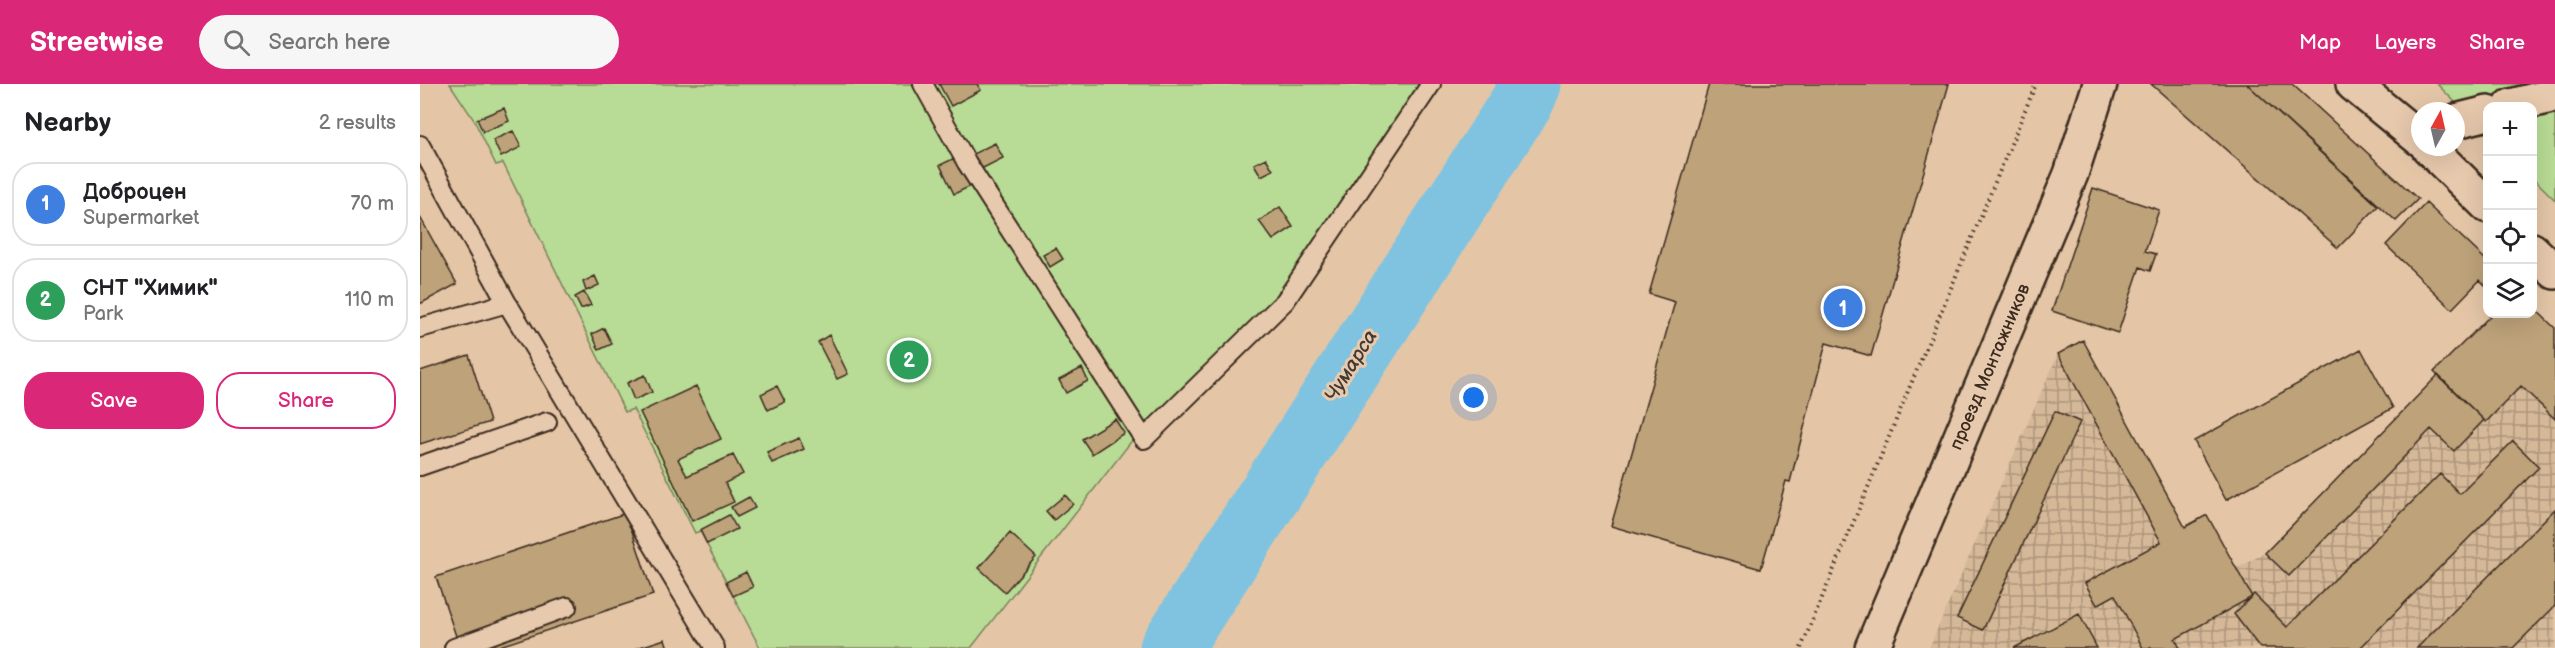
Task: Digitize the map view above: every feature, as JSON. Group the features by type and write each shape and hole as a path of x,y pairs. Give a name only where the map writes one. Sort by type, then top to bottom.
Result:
{"main road":[{"name":"проезд Монтажников","path":"1872,648 2071,174 2100,84"},
{"path":"2354,84 2411,130"},
{"path":"2527,102 2555,95"},
{"path":"2465,118 2483,113"},
{"path":"2438,156 2483,202"},
{"path":"2537,255 2555,272"}],"lane":[{"path":"923,84 967,162 1144,439 1285,301 1431,84"},
{"path":"420,145 507,303 715,648"},
{"path":"420,328 507,303"},
{"path":"420,466 547,422"},
{"path":"454,648 567,608"}],"path":[{"path":"1801,648 2036,84"}],"shaded area":[{"path":"2083,340 2185,527 2207,515 2237,568 2265,553 2438,375 2486,422 2521,386 2555,419 2555,648 1929,648 2058,354"}],"green space":[{"path":"450,84 1423,84 1267,311 1167,412 1147,421 971,648 760,648 700,531 695,533 633,409 625,412 503,163 496,165 474,120"},
{"path":"2437,84 2555,84 2555,200 2537,182 2537,102 2483,102 2483,130 2465,112 2465,102 2455,102"}],"building":[{"path":"939,84 977,84 981,90 951,106"},
{"path":"1709,84 1949,84 1871,356 1826,343 1790,482 1786,481 1761,569 1611,526 1675,302 1649,294"},
{"path":"2151,84 2247,84 2378,206 2338,248"},
{"path":"2247,84 2292,84 2418,199 2396,221"},
{"path":"504,108 509,121 483,132 477,119"},
{"path":"513,131 521,147 501,157 493,140"},
{"path":"995,143 1003,158 981,169 973,154"},
{"path":"957,157 971,186 954,194 940,165"},
{"path":"1266,158 1273,170 1261,176 1254,164"},
{"path":"2093,188 2159,210 2145,251 2156,254 2150,271 2140,267 2118,333 2052,311"},
{"path":"2426,203 2483,257 2483,283 2480,280 2452,309 2386,245"},
{"path":"1280,207 1293,227 1273,240 1259,221"},
{"path":"420,217 457,284 420,304"},
{"path":"1056,248 1063,259 1050,267 1043,255"},
{"path":"595,276 599,285 586,291 583,282"},
{"path":"584,292 591,305 581,309 575,297"},
{"path":"2537,311 2555,328 2555,419 2521,386 2486,422 2434,372 2488,318 2537,318"},
{"path":"604,328 612,344 599,350 592,334"},
{"path":"829,335 848,374 837,379 818,342"},
{"path":"2083,340 2185,527 2207,515 2252,597 2175,639 2180,648 2143,648 2115,595 2097,605 2085,583 2161,542 2058,354"},
{"path":"2361,349 2393,408 2226,500 2194,441"},
{"path":"469,355 490,422 420,444 420,371"},
{"path":"1082,368 1088,381 1066,393 1059,380"},
{"path":"645,375 652,392 634,400 627,383"},
{"path":"2438,375 2484,420 2454,451 2431,429 2289,576 2265,553"},
{"path":"696,386 721,439 678,459 687,476 733,455 743,474 725,483 734,502 692,521 640,412"},
{"path":"777,386 785,402 768,410 761,394"},
{"path":"2055,411 2080,422 1983,630 1957,618"},
{"path":"1115,419 1124,433 1092,454 1082,439"},
{"path":"799,438 804,449 772,463 767,452"},
{"path":"2513,441 2539,467 2360,648 2260,648 2234,614 2254,594 2287,627 2440,474 2460,494"},
{"path":"1065,495 1073,504 1054,520 1046,511"},
{"path":"749,497 755,508 737,517 731,507"},
{"path":"2555,509 2555,606 2513,648 2417,648"},
{"path":"626,513 653,595 494,648 460,648 436,577"},
{"path":"729,515 737,529 707,544 700,530"},
{"path":"1010,533 1036,557 1005,592 979,568"},
{"path":"746,572 753,587 733,596 726,582"},
{"path":"2079,614 2097,648 2014,648"},
{"path":"665,639 668,648 637,648"}],"waterway":[{"name":"Чумарса","path":"1171,648 1523,100 1530,84"}],"place":[{"name":"Доброцен","path":"1843,308"},
{"name":"СНТ \"Химик\"","path":"909,360"}]}
